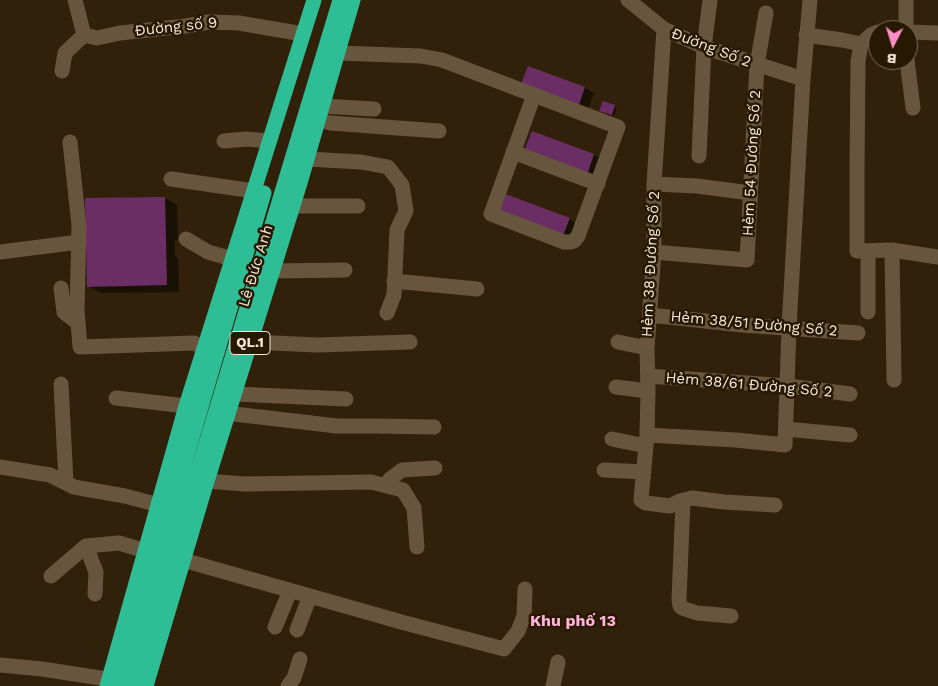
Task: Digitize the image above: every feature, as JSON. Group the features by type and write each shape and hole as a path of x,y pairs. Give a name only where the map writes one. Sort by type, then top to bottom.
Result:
{"highway":[{"name":"Lê Đức Anh","path":"118,684 146,551 186,406 204,348 238,261 254,191 314,0"},
{"name":"Lê Đức Anh","path":"118,684 238,261 322,0"},
{"name":"Lê Đức Anh","path":"118,684 201,479 222,413 340,0"},
{"name":"Lê Đức Anh","path":"222,413 235,394 354,0"},
{"name":"Lê Đức Anh","path":"146,686 183,560 201,479"}],"street":[{"path":"62,71 65,53 84,35 75,0"},
{"name":"Đường Số 2","path":"628,0 664,29 704,48 803,79"},
{"path":"699,156 704,48 710,0"},
{"path":"612,439 736,440 785,445 789,328 803,79 810,0"},
{"path":"906,0 907,20"},
{"name":"Hẻm 54 Đường Số 2","path":"654,252 747,260 757,65 766,13"},
{"name":"Đường số 9","path":"84,35 97,38 120,33 209,22 239,23 303,34"},
{"name":"Hẻm 38 Đường Số 2","path":"664,29 654,184 654,252 647,348 646,440 641,500 646,503 670,506 683,500"},
{"path":"918,32 938,33"},
{"path":"806,35 862,44"},
{"path":"868,39 862,44 858,61 857,251 892,250 938,257"},
{"path":"338,53 421,56 442,60 534,95 618,127 578,236 571,242 564,242 490,214 534,95"},
{"path":"908,70 913,108"},
{"path":"320,112 374,109"},
{"path":"320,112 330,123 439,131"},
{"path":"224,141 247,139 269,141"},
{"path":"70,142 78,207 77,310 80,347 194,343 204,348"},
{"path":"513,152 598,184"},
{"path":"307,159 360,162 388,167 402,185 406,211 397,230 394,295 387,313"},
{"path":"171,178 254,191"},
{"path":"654,184 697,186 750,193"},
{"path":"293,206 358,206"},
{"path":"186,239 208,252 238,261"},
{"path":"0,252 79,242"},
{"path":"868,250 868,312"},
{"path":"892,250 894,380"},
{"path":"272,271 345,270"},
{"path":"394,281 477,289"},
{"path":"61,288 64,312 78,323"},
{"name":"Hẻm 38/51 Đường Số 2","path":"650,315 742,326 858,333"},
{"path":"251,342 317,346 410,342"},
{"path":"618,342 647,348"},
{"name":"Hẻm 38/61 Đường Số 2","path":"616,387 648,383 788,386 850,394"},
{"path":"61,384 66,483"},
{"path":"235,394 346,398"},
{"path":"116,398 186,406"},
{"path":"222,413 337,426 434,427"},
{"path":"786,429 850,435"},
{"path":"0,466 50,475 74,487 125,496 159,505"},
{"path":"390,487 390,479 402,470 435,468"},
{"path":"604,470 644,472"},
{"path":"201,479 244,484 371,482 404,490 414,508 417,547"},
{"path":"731,616 697,613 680,606 683,500 692,498 775,506"},
{"path":"51,576 86,546 119,543 146,551"},
{"path":"86,546 96,572 95,594"},
{"path":"183,560 405,624 504,649 518,632 524,616 525,589"},
{"path":"275,627 290,591"},
{"path":"297,630 310,596"},
{"path":"288,686 294,678 300,659"},
{"path":"553,686 558,662"},
{"path":"0,665 42,669 118,684"}],"building":[{"path":"528,66 585,87 579,105 521,84"},
{"path":"603,101 615,105 612,115 599,111"},
{"path":"532,131 594,154 587,175 524,151"},
{"path":"503,193 570,218 562,238 496,213"},
{"path":"165,197 167,285 87,287 85,198"}],"district":[{"name":"Khu phố 13","path":"573,621"}]}
